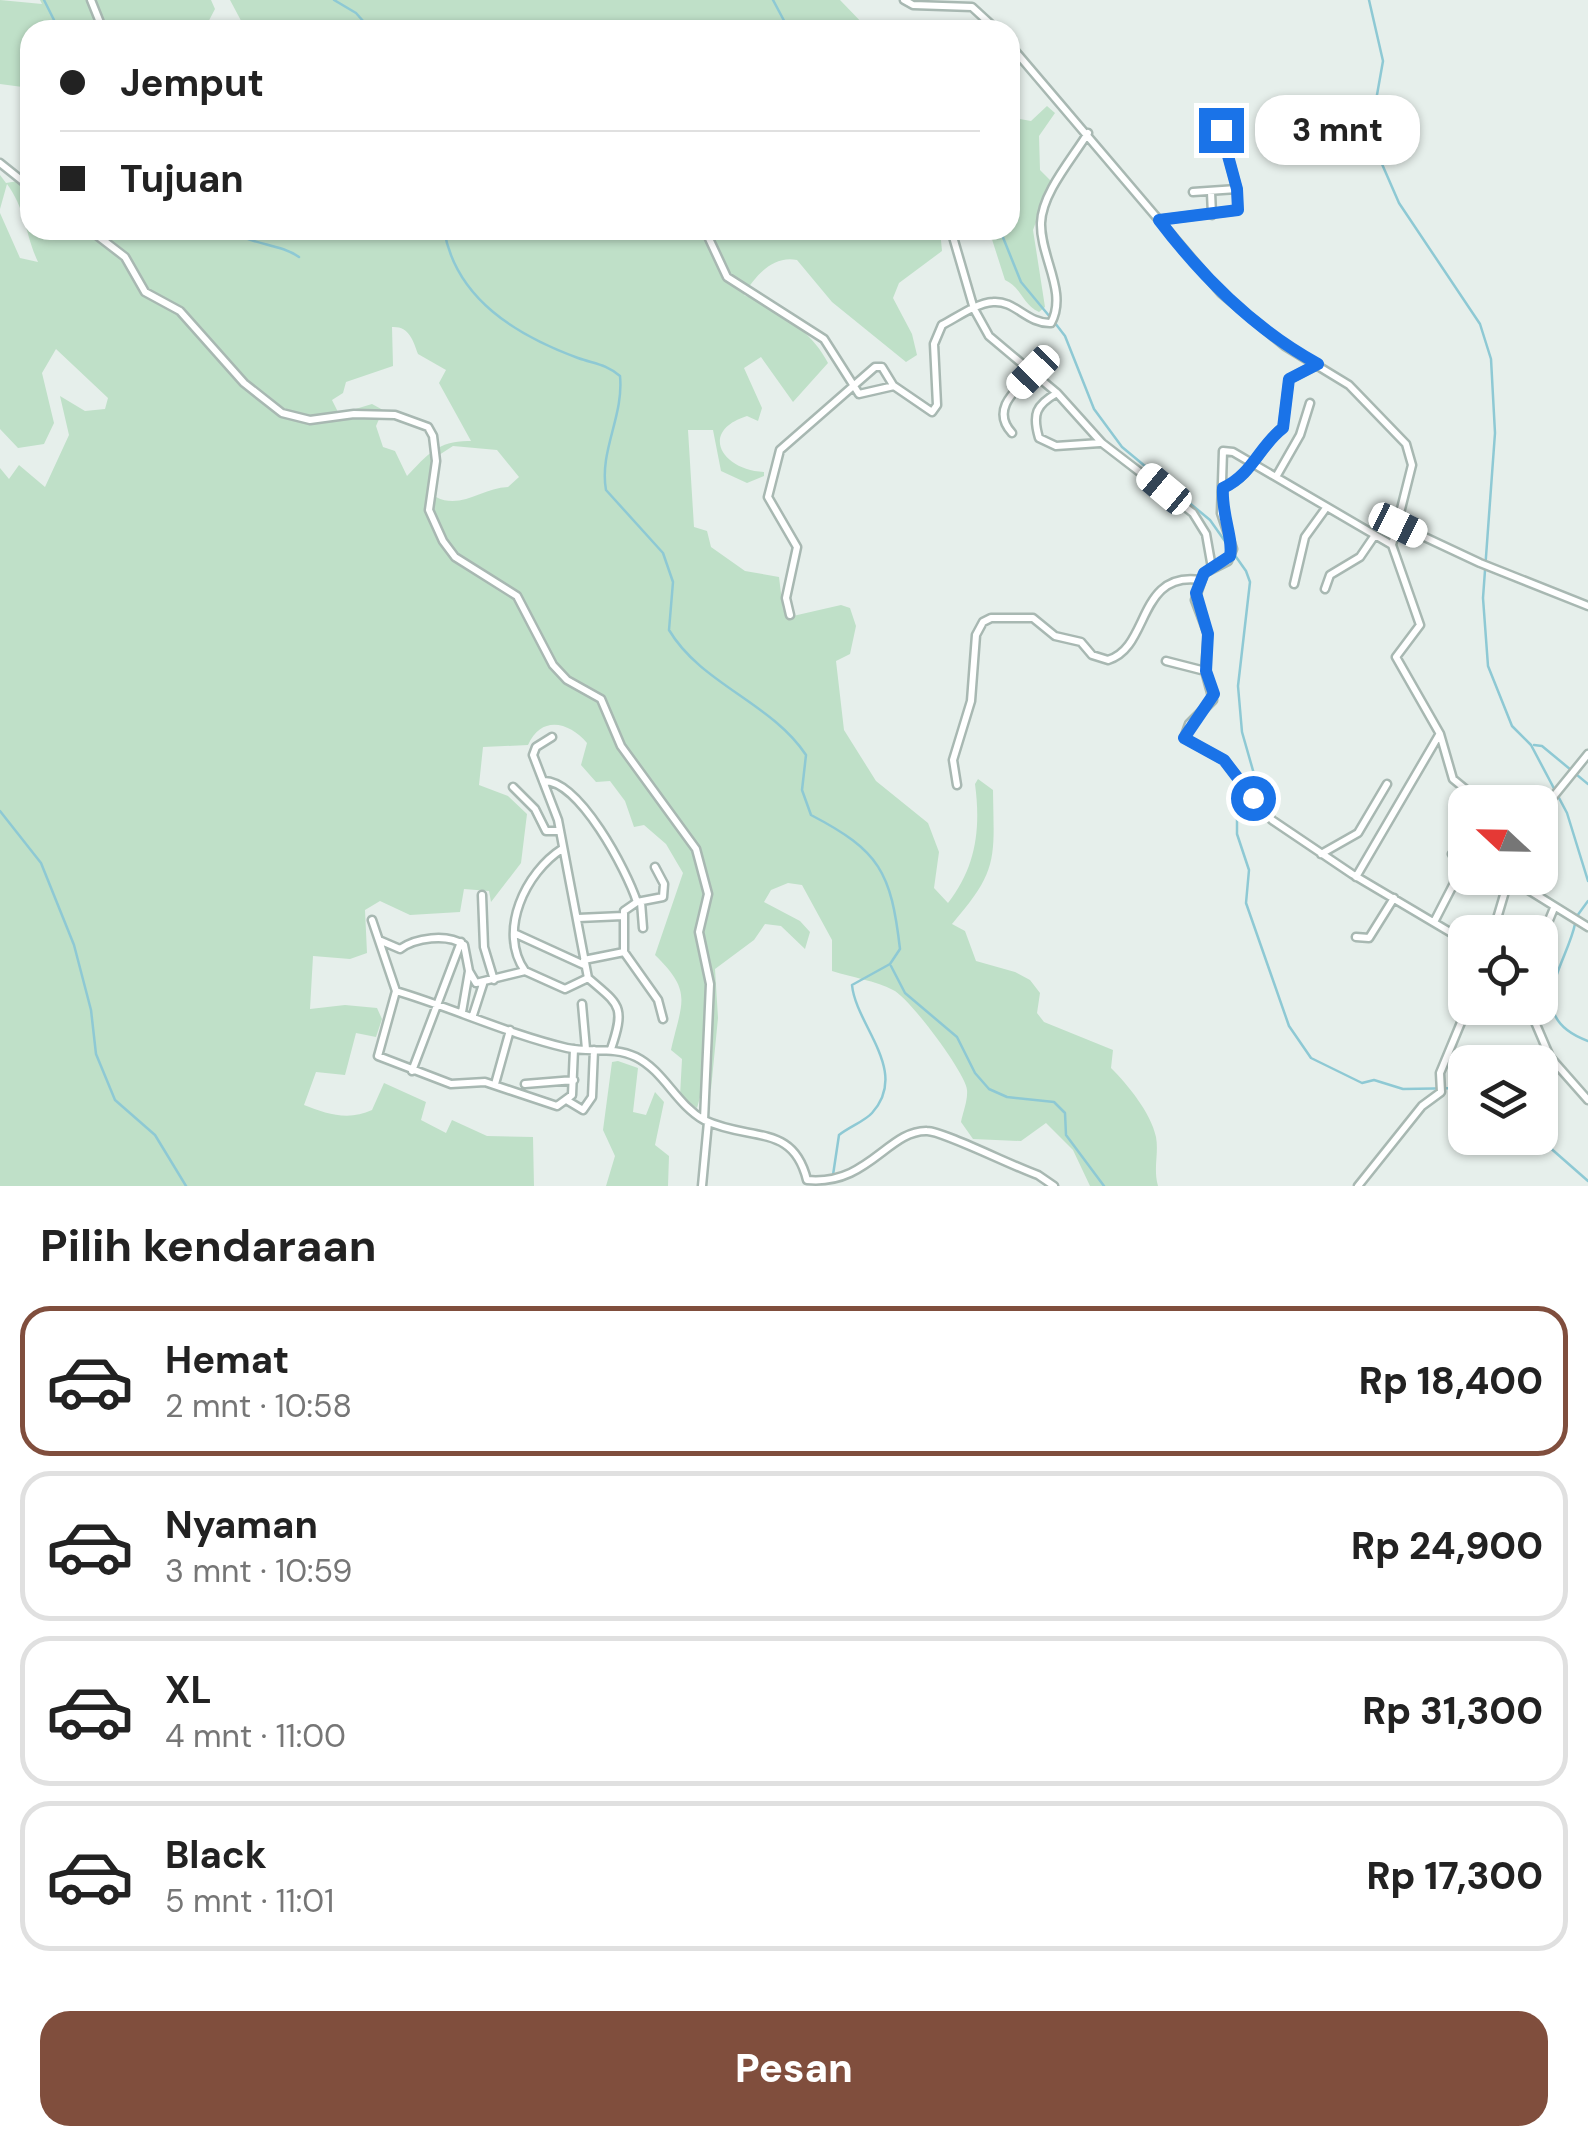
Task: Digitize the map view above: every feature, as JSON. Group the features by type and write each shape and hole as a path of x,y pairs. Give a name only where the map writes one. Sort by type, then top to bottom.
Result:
{"street":[{"path":"904,0 914,5 972,6 987,20"},
{"path":"1020,56 1221,293 1285,346 1349,386 1409,450 1412,465 1392,545 1420,625 1396,657 1440,734 1454,779 1461,785"},
{"path":"1221,130 1237,189 1236,212"},
{"path":"790,615 786,598 797,547 786,522 770,503 770,478 780,450 853,383 878,366 894,386 926,410 937,409 936,336 942,325 974,309 992,302 1002,303 1028,320 1053,319 1058,306 1041,222 1057,183 1088,133"},
{"path":"0,164 20,179"},
{"path":"1193,192 1237,189"},
{"path":"1211,192 1212,214"},
{"path":"1159,220 1248,214"},
{"path":"107,240 125,257 146,292 180,311 244,383 282,413 310,420 354,414 395,415 428,428 437,448 429,510 443,542 456,557 517,596 554,665 567,680 601,699 621,746 696,848 708,894 699,932 710,984 702,1186"},
{"path":"710,240 727,277 824,339 864,396 894,386"},
{"path":"954,240 974,309 989,336 1057,393 1102,443 1194,514 1206,534 1212,568"},
{"path":"1223,488 1255,466 1267,441 1283,428 1289,379 1318,364"},
{"path":"1012,433 1003,417 1005,403 1033,372"},
{"path":"1057,393 1039,404 1036,411 1039,438 1056,446 1102,443"},
{"path":"1276,477 1300,435 1310,402"},
{"path":"814,404 820,417"},
{"path":"1392,545 1276,477 1223,451 1221,513 1232,553 1200,580 1195,600 1208,634 1206,671 1213,700 1189,724 1184,738 1224,760 1272,820 1448,930"},
{"path":"1294,584 1301,546 1326,508"},
{"path":"1398,525 1480,564 1588,606"},
{"path":"1326,588 1330,575 1360,557 1375,536"},
{"path":"957,785 953,760 971,701 976,635 983,622 991,618 1033,618 1055,636 1082,642 1092,655 1108,660 1123,652 1161,591 1184,578 1200,580"},
{"path":"1166,661 1206,671"},
{"path":"1356,876 1440,734"},
{"path":"552,738 533,750 559,831 588,978 617,1003 618,1022 611,1049"},
{"path":"1558,794 1588,754"},
{"path":"544,781 558,783 588,814 639,902 642,928"},
{"path":"1322,854 1358,833 1387,784"},
{"path":"512,786 535,810 546,831 559,831"},
{"path":"562,848 544,862 514,914 516,954 525,970 564,989 588,978"},
{"path":"655,867 665,893 659,901 628,906 623,916 624,952 658,1000 664,1019"},
{"path":"482,895 484,948 494,980"},
{"path":"1434,922 1448,895"},
{"path":"1535,895 1586,926"},
{"path":"1356,936 1368,938 1394,898"},
{"path":"1551,915 1554,908"},
{"path":"578,918 623,916"},
{"path":"372,920 396,991 378,1056 412,1072 426,1072 451,1084 495,1084 547,1104 568,1101 583,1110 592,1099 590,1049 582,1004"},
{"path":"514,933 584,963 624,952"},
{"path":"379,940 400,948 411,940 448,938 460,942"},
{"path":"460,942 473,980 483,984 525,970"},
{"path":"412,1072 460,942"},
{"path":"462,1012 469,971"},
{"path":"472,1015 483,984"},
{"path":"396,991 574,1049 611,1049 652,1066 680,1102 706,1120 789,1144 801,1155 807,1180 839,1181 907,1136 926,1130 1038,1174 1054,1186"},
{"path":"1358,1186 1441,1088 1449,1046 1459,1025"},
{"path":"1536,1025 1550,1057 1588,1100"},
{"path":"495,1084 510,1030"},
{"path":"568,1101 574,1080 574,1049"},
{"path":"525,1084 574,1080"}],"green space":[{"path":"0,0 42,4 40,0 211,0 215,9 209,20 20,20 20,87 0,84"},
{"path":"230,0 840,0 859,20 241,20"},
{"path":"1047,106 1055,113 1039,136 1040,170 1051,181 1033,230 1045,307 1039,312 1005,280 992,240 1020,240 1020,119 1031,121"},
{"path":"0,175 6,183 20,181 20,209 18,203 7,184 0,209"},
{"path":"0,213 20,258 38,262 31,240 941,240 942,251 899,283 893,298 912,334 917,355 906,362 832,302 797,260 773,264 754,281 744,295 792,322 828,363 793,402 761,357 744,368 762,408 758,421 747,416 723,431 721,449 736,465 764,472 764,476 747,483 721,471 713,430 688,430 694,527 707,531 711,547 745,571 779,577 783,610 793,616 841,605 850,608 856,626 850,654 836,661 844,730 876,781 928,823 939,852 934,888 948,903 965,876 974,847 975,784 978,779 993,790 991,863 978,890 952,924 965,931 976,961 1030,980 1040,993 1037,1013 1044,1022 1113,1050 1111,1068 1138,1100 1153,1128 1158,1186 1090,1186 1073,1150 1046,1123 1021,1141 973,1139 961,1122 967,1090 948,1054 911,1006 893,990 832,971 832,940 802,885 788,883 771,890 764,902 800,921 810,932 805,949 781,926 765,924 754,940 715,969 718,1018 711,1089 702,1090 697,1108 680,1096 682,1059 671,1050 681,1008 680,988 655,955 683,873 666,844 644,825 634,827 625,801 610,781 596,782 581,765 587,743 565,727 548,725 528,745 483,747 479,785 508,796 527,814 521,863 491,902 489,891 464,889 460,912 410,915 380,901 365,910 367,953 350,959 313,956 310,1009 345,1005 377,1008 382,1019 376,1037 356,1033 345,1075 316,1072 304,1105 338,1115 363,1113 372,1110 384,1083 426,1102 421,1120 446,1133 452,1120 487,1136 533,1137 534,1186 0,1186 0,468 9,479 19,465 45,487 69,435 60,396 85,411 105,409 108,398 56,349 42,373 54,423 44,444 18,448 0,429","holes":["392,327 398,327 412,339 418,354 446,370 439,383 471,441 442,446 407,476 395,451 383,447 376,426 383,410 372,404 339,414 332,400 343,393 346,382 393,366","453,446 497,450 519,477 508,487 463,500 436,497 439,455"]},
{"path":"612,1062 638,1068 633,1112 646,1115 655,1092 664,1102 655,1145 669,1156 668,1186 606,1186 615,1156 603,1130"}],"waterway":[{"path":"44,0 54,20"},
{"path":"334,0 362,20"},
{"path":"773,0 784,20"},
{"path":"1369,0 1383,61 1372,123 1375,148 1399,203 1480,324 1491,359 1495,433 1483,598 1488,666 1512,726 1531,745 1567,813 1588,881"},
{"path":"252,240 299,257"},
{"path":"447,240 461,276 492,311 533,338 620,376 619,405 606,461 606,490 663,553 673,582 669,630 699,665 792,737 806,755 802,790 811,815 853,840 886,882 900,949 890,964 852,985 878,1049 885,1081 882,1097 872,1113 839,1135 833,1175"},
{"path":"1004,240 1021,282 1050,317"},
{"path":"1055,323 1065,336 1094,409 1122,447 1210,520 1250,582 1238,686 1242,732 1256,781 1237,815 1237,834 1249,870 1246,903 1289,1026 1311,1058 1362,1083 1374,1080 1403,1089 1448,1088"},
{"path":"1534,745 1542,746 1588,784"},
{"path":"0,811 41,863 74,945 91,1010 96,1054 115,1100 155,1135 186,1186"},
{"path":"1577,916 1588,901"},
{"path":"1575,924 1553,988 1552,1004 1556,1018 1588,1041"},
{"path":"891,966 905,993 957,1037 975,1073 989,1089 1007,1097 1054,1102 1065,1113 1066,1135 1104,1186"},
{"path":"1558,1155 1588,1181"}],"route":[{"path":"1221,130 1237,189 1238,210 1231,214 1159,220 1221,293 1260,328 1318,364 1289,379 1285,393 1288,416 1283,428 1267,441 1255,466 1223,488 1221,513 1232,549 1228,561 1204,573 1196,593 1208,634 1206,671 1214,694 1210,704 1189,724 1184,738 1224,760 1253,798"}]}
